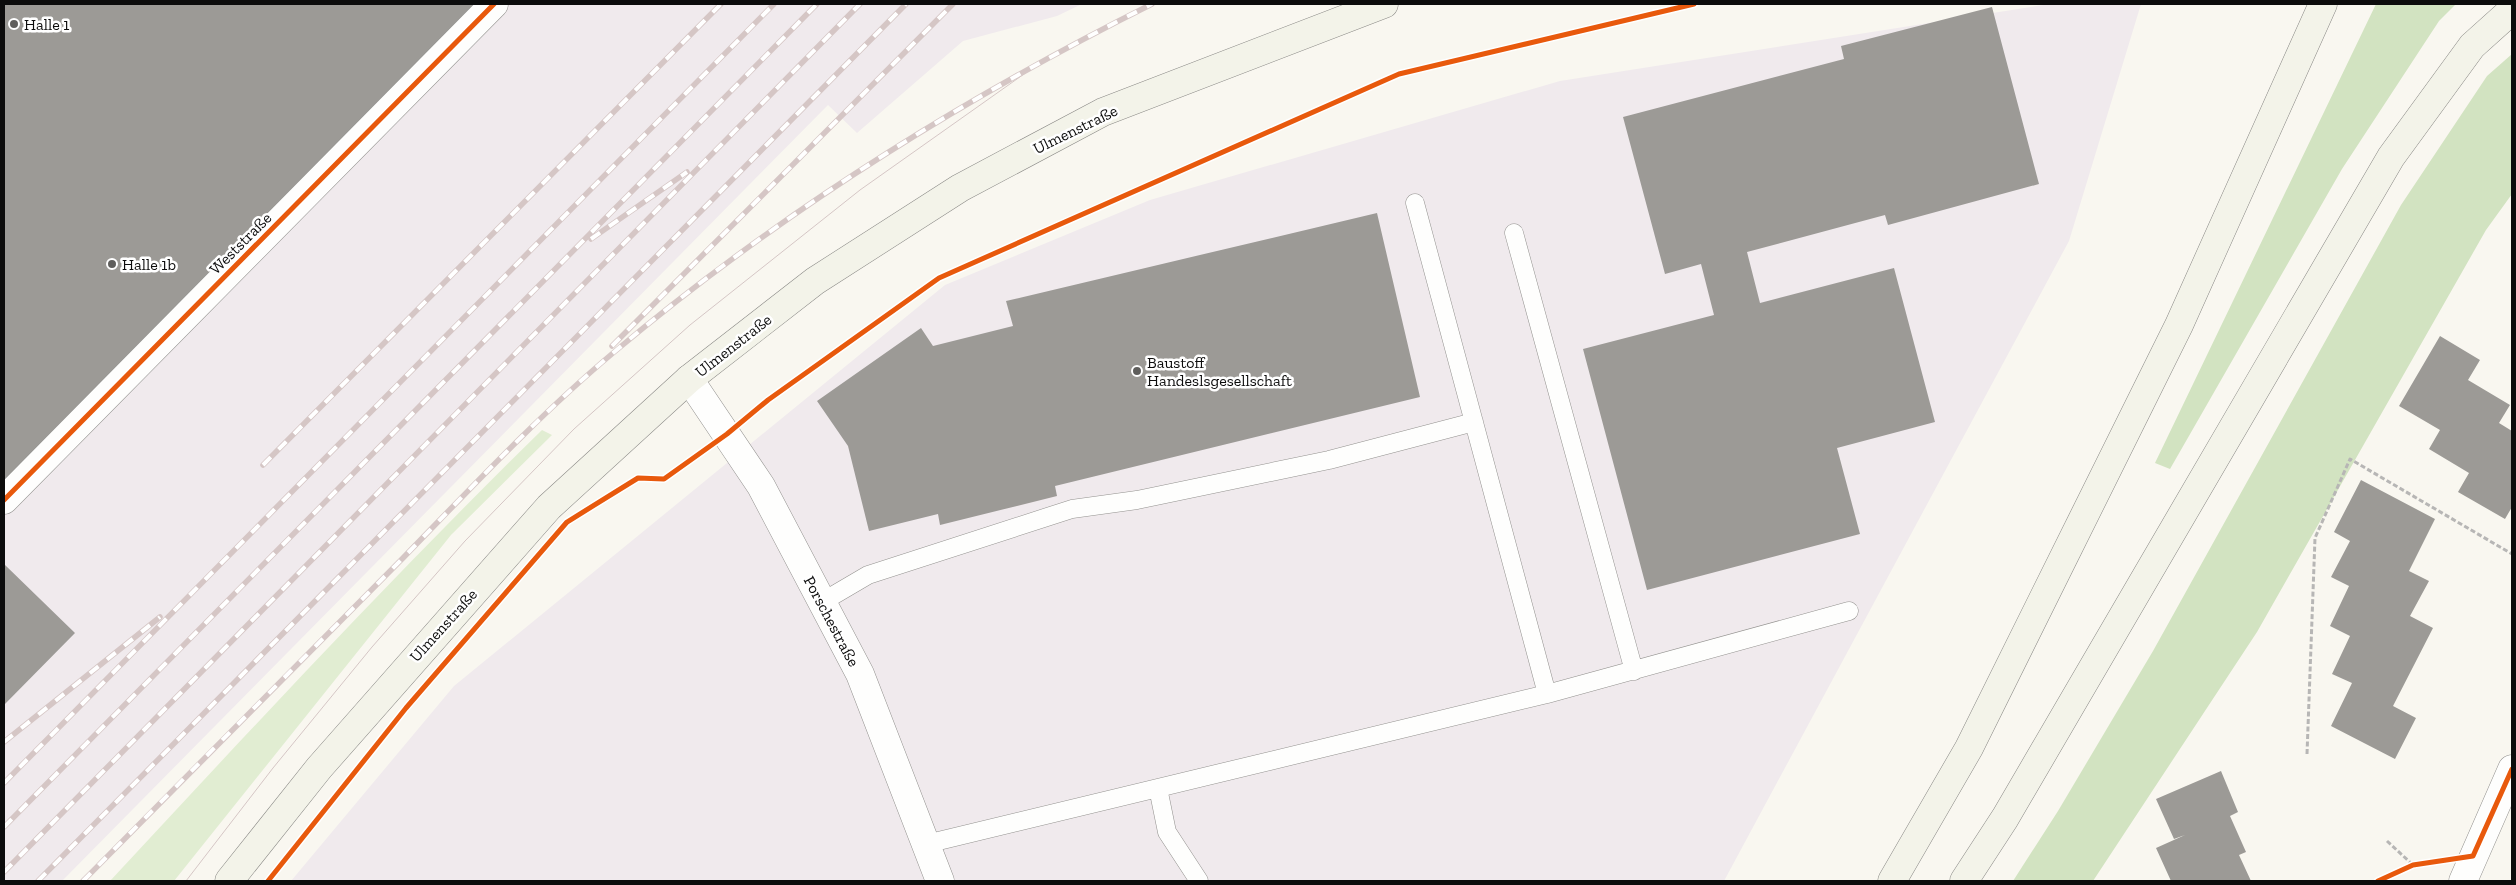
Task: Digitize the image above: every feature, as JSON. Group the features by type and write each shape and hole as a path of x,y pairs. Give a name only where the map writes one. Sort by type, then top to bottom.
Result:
{"main road":[{"name":"Ulmenstraße","path":"229,881 319,768 549,507 689,379 815,281 960,188 1103,112 1384,4"},
{"path":"1892,881 1969,748 2179,325 2323,4"},
{"path":"1964,881 2005,818 2391,157 2472,46 2512,10"}],"street":[{"name":"Weststraße","path":"4,500 494,4"},
{"name":"Porschestraße","path":"689,379 762,486 860,674 940,881"},
{"path":"2463,881 2512,768"}],"lane":[{"path":"1415,203 1547,694"},
{"path":"1514,233 1634,670"},
{"path":"822,602 868,575 1072,509 1137,500 1330,460 1474,422"},
{"path":"926,844 1547,694 1849,611"},
{"path":"1158,788 1166,832 1199,881"}],"path":[{"path":"2307,754 2315,538 2350,459 2512,554"},
{"path":"2387,841 2413,865"}],"shaded area":[{"path":"4,4 1082,4 1057,16 963,41 857,133 828,105 62,881 4,881"},
{"path":"2050,4 2141,4 2069,241 1724,881 291,881 454,686 945,285 1150,200 1560,81"}],"green space":[{"path":"2376,4 2456,4 2439,21 2342,169 2170,469 2155,463"},
{"path":"2512,54 2512,194 2486,230 2257,632 2093,881 2013,881 2058,811 2153,651 2401,205 2487,76"},
{"path":"542,430 552,435 451,535 174,881 110,881 377,597"}],"building":[{"name":"Halle 1b","path":"4,4 478,4 4,483"},
{"path":"1992,7 2039,184 1888,225 1885,215 1747,252 1760,303 1894,268 1935,422 1837,448 1860,534 1647,590 1583,349 1714,315 1701,264 1665,274 1623,117 1844,59 1841,46"},
{"name":"Baustoff Handeslsgesellschaft","path":"1377,213 1420,397 1055,486 1057,496 940,525 938,514 869,531 848,446 817,401 921,328 933,346 1013,326 1006,301"},
{"path":"2440,336 2480,360 2468,380 2510,405 2499,423 2512,431 2512,507 2505,519 2458,492 2469,473 2429,449 2440,430 2399,406"},
{"path":"2361,480 2435,519 2409,571 2429,581 2410,616 2433,628 2393,706 2416,718 2395,759 2331,726 2352,683 2332,674 2350,636 2330,626 2349,586 2331,577 2350,541 2334,532"},
{"path":"4,564 75,633 4,705"},
{"path":"2221,771 2238,812 2230,816 2246,852 2239,855 2251,881 2171,881 2156,848 2185,835 2174,839 2156,799"}],"tram line":[{"path":"186,881 273,768 372,647 465,541 574,429 690,325 860,190 1041,62"}],"railway":[{"path":"263,465 721,4"},
{"path":"4,783 774,4"},
{"path":"4,827 817,4"},
{"path":"4,872 860,4"},
{"path":"38,881 906,4"},
{"path":"612,346 953,4"},
{"path":"83,881 505,453 613,353 740,253 872,162 1010,79 1152,4"},
{"path":"591,239 687,172"},
{"path":"4,742 160,617"}],"cycle path":[{"path":"4,500 494,4"},
{"path":"268,881 406,708 567,522 638,478 664,479 727,434 768,400 939,278 1399,74 1694,4"},
{"path":"2378,881 2413,865 2473,856 2512,769"}],"place":[{"name":"Halle 1","path":"14,24"},
{"name":"Halle 1b","path":"112,264"},
{"name":"Baustoff Handeslsgesellschaft","path":"1137,371"}]}
